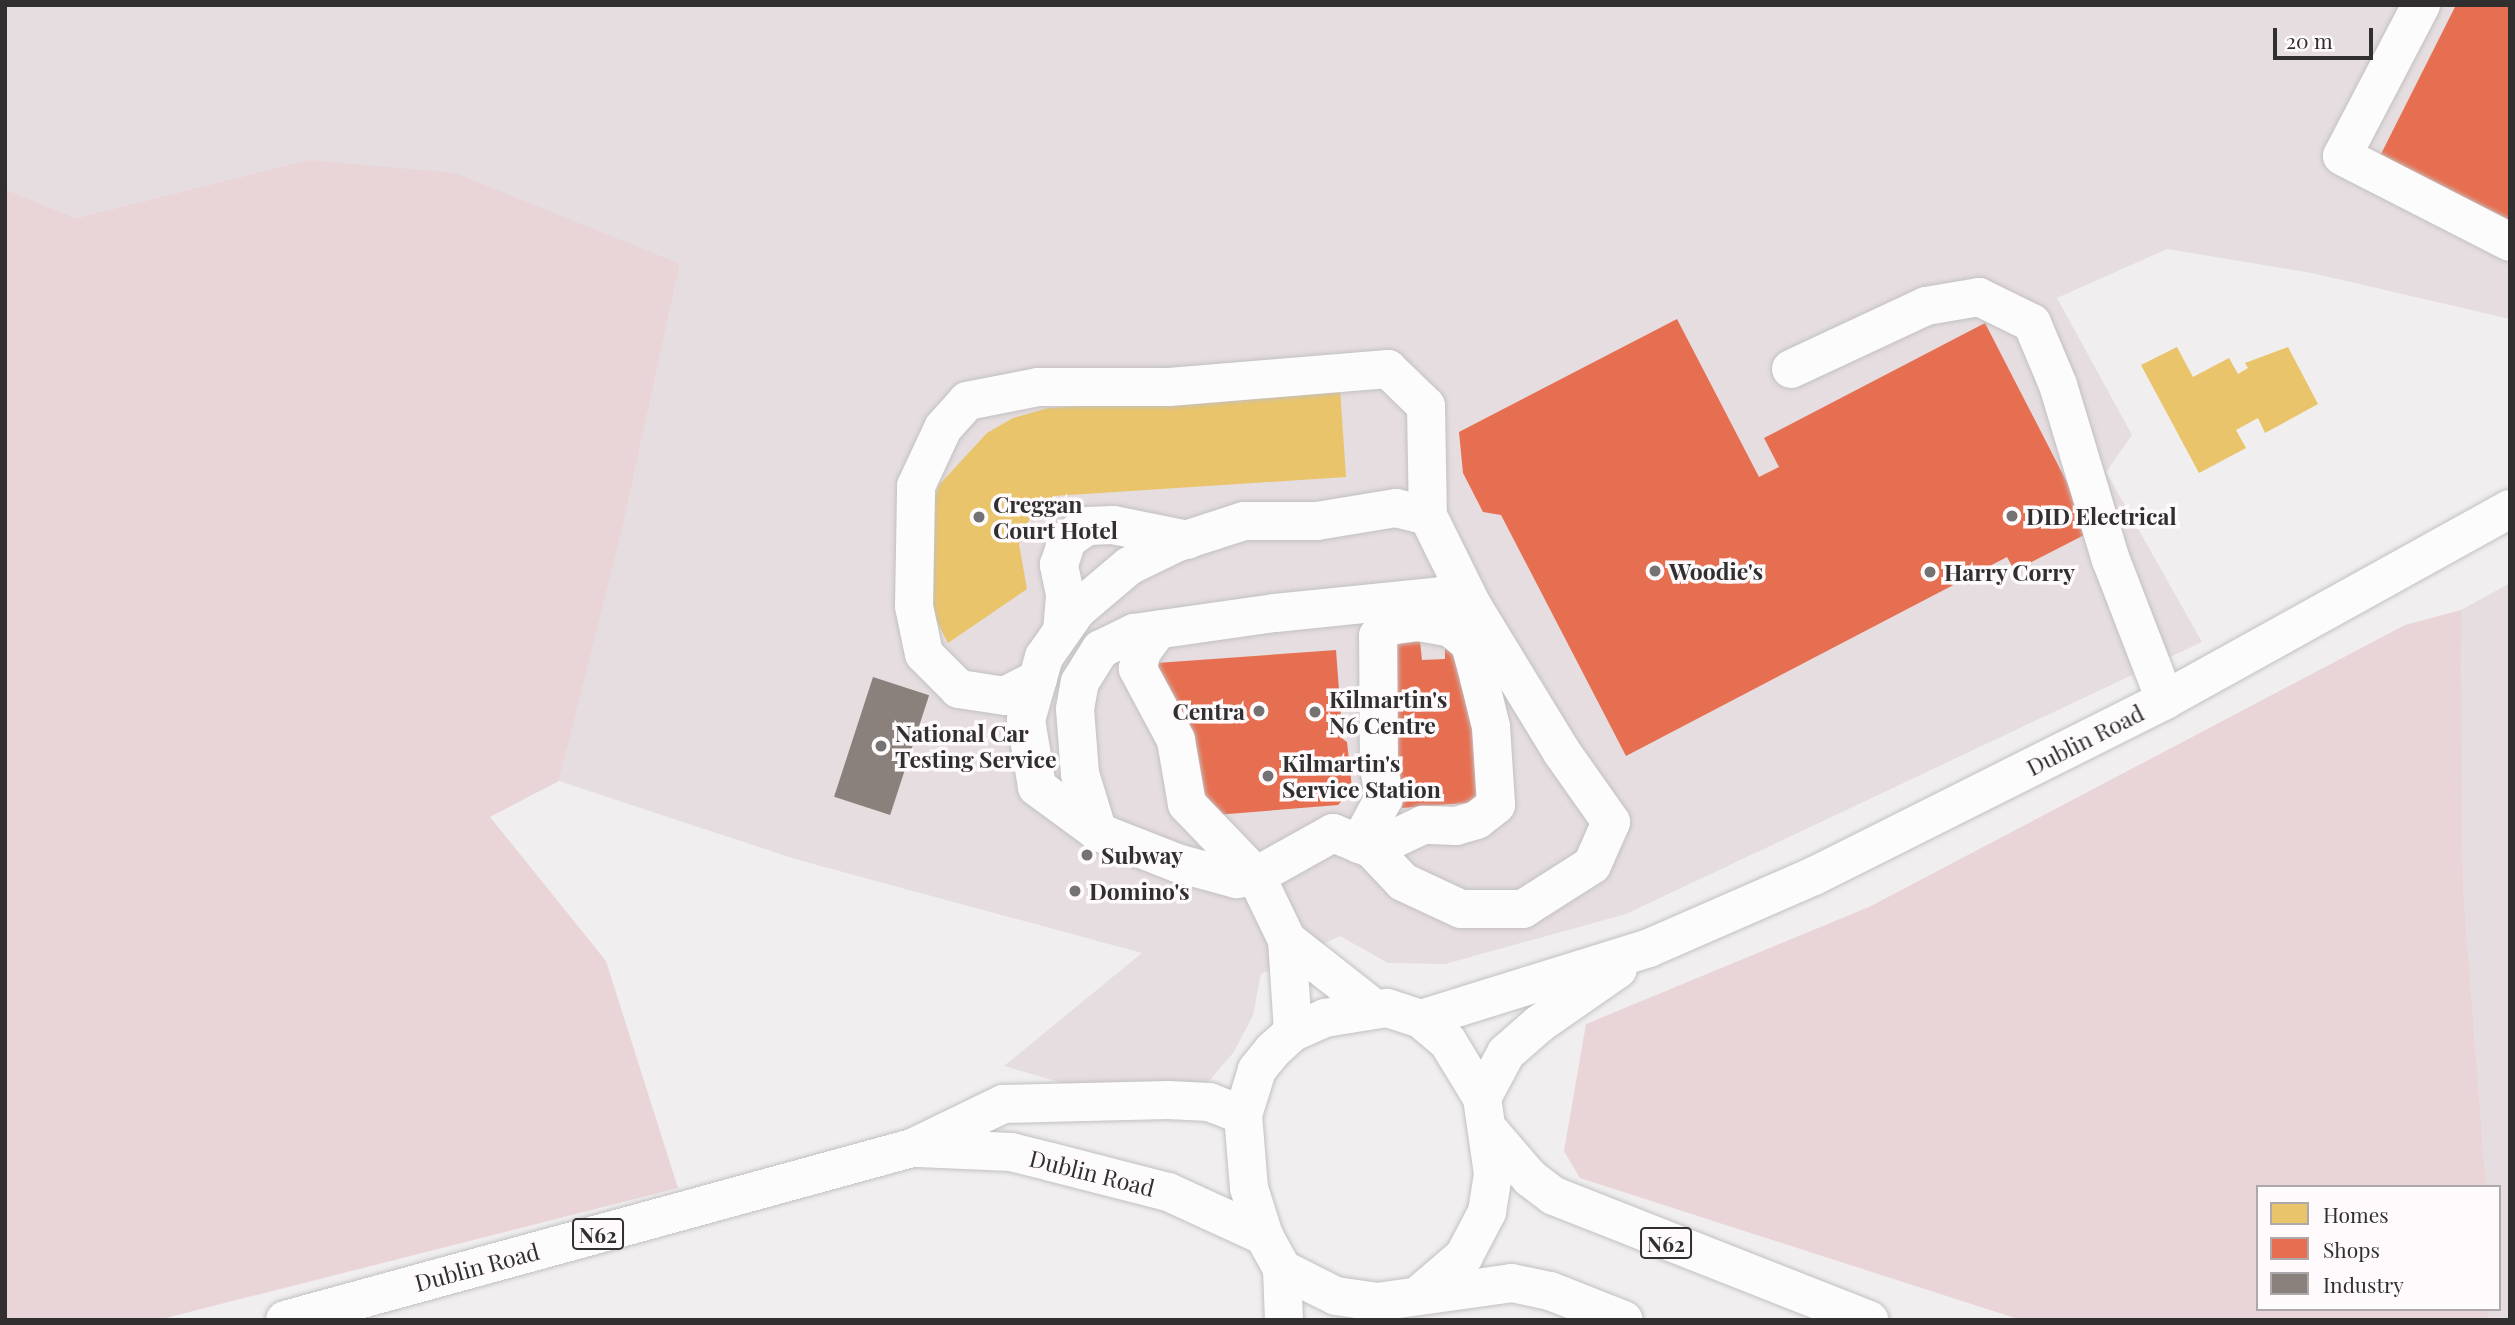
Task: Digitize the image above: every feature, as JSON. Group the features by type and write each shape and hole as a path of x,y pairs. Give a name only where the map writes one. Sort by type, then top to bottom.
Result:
{"main road":[{"path":"2421,5 2342,156 2510,242"},
{"path":"1791,369 1926,306 1979,297 2032,323 2058,385 2111,560 2165,700"},
{"path":"1038,679 1005,696 959,689 924,654 914,606 916,486 943,428 967,401 1038,387 1169,387 1388,369 1426,406 1428,516 1472,605 1561,751 1611,822 1592,865 1523,909 1461,909 1403,882 1365,846 1333,833 1256,876 1236,879 1177,863 1098,831 1037,787 1026,720 1038,679 1044,657 1077,610 1129,566 1188,540 1244,521 1318,521 1396,508 1428,516"},
{"name":"Dublin Road","path":"1421,1019 1649,948 1814,876 2165,700 2510,509"},
{"path":"1062,631 1065,594 1059,565 1067,540 1087,526 1113,526 1188,540"},
{"path":"1098,831 1080,774 1075,709 1080,682 1101,649 1134,633 1441,596 1472,605"},
{"path":"1418,622 1451,628 1470,644 1479,678 1491,727 1496,805 1477,820 1456,826 1423,825 1365,846 1384,798 1379,768 1378,636 1389,626 1418,622"},
{"path":"1158,630 1141,653 1138,669 1176,740 1187,804 1256,876 1287,940 1293,1032"},
{"path":"1287,940 1375,1009"},
{"name":"Dublin Road","path":"1485,1113 1506,1054 1530,1031 1649,948"},
{"name":"N62","path":"1623,1320 1550,1291 1512,1283 1421,1293 1367,1311 1282,1269 1264,1236 1249,1188 1243,1115 1257,1070 1293,1032 1325,1018 1375,1009 1421,1019 1448,1042 1485,1113 1530,1178 1554,1196 1869,1320"},
{"name":"Dublin Road","path":"285,1320 912,1148 1003,1104 1168,1100 1209,1102 1243,1115"},
{"name":"N62","path":"1421,1293 1454,1269 1487,1212 1493,1174 1485,1113"},
{"name":"Dublin Road","path":"912,1148 1011,1152 1168,1192 1264,1236"},
{"path":"1282,1269 1284,1320"}],"shaded area":[{"path":"5,5 2510,5 2510,319 2312,273 2167,249 2057,298 2132,435 2106,472 2202,642 1626,914 1445,964 1388,963 1340,936 1261,974 1253,1015 1234,1052 1202,1089 1073,1086 1004,1066 1142,953 795,859 559,781 623,526 680,264 308,160 76,218 5,189"},
{"path":"308,160 455,173 680,264 623,526 559,781 490,817 606,961 678,1188 158,1320 5,1320 5,189 76,218"},
{"path":"2510,583 2510,1320 2488,1320 2488,1311 2501,1311 2501,1185 2486,1185 2463,886 2461,610"},
{"path":"2461,610 2463,886 2486,1185 2256,1185 2256,1311 2488,1311 2488,1320 2021,1320 1580,1178 1564,1151 1586,1024 1869,907 2405,625"}],"building: Homes":[{"path":"2177,347 2193,377 2229,358 2238,374 2248,368 2245,363 2288,347 2318,404 2265,433 2258,418 2236,430 2246,448 2199,473 2141,365"},
{"name":"Creggan Court Hotel","path":"1340,389 1346,477 1054,496 1032,513 1019,544 1027,589 948,643 930,608 927,521 939,485 987,433 1013,418 1048,408"}],"building: Shops":[{"path":"2456,5 2510,5 2510,225 2379,158"},
{"path":"1677,319 1759,477 1779,467 1764,438 1985,323 2092,531 2020,568 2012,566 2007,557 1626,756 1501,515 1483,512 1463,473 1459,432"},
{"path":"1420,641 1422,660 1445,659 1445,649 1466,647 1478,802 1402,808 1391,664 1394,643"},
{"path":"1336,650 1341,717 1328,718 1332,731 1347,742 1352,788 1338,805 1203,816 1143,664"}],"building: Industry":[{"name":"National Car Testing Service","path":"873,677 929,695 890,815 834,797"}],"place":[{"name":"DID Electrical","path":"2012,516"},
{"name":"Creggan Court Hotel","path":"979,517"},
{"name":"Woodie's","path":"1655,571"},
{"name":"Harry Corry","path":"1930,572"},
{"name":"Centra","path":"1259,711"},
{"name":"Kilmartin's N6 Centre","path":"1315,712"},
{"name":"National Car Testing Service","path":"881,746"},
{"name":"Kilmartin's Service Station","path":"1268,776"},
{"name":"Subway","path":"1087,855"},
{"name":"Domino's","path":"1075,891"}]}
